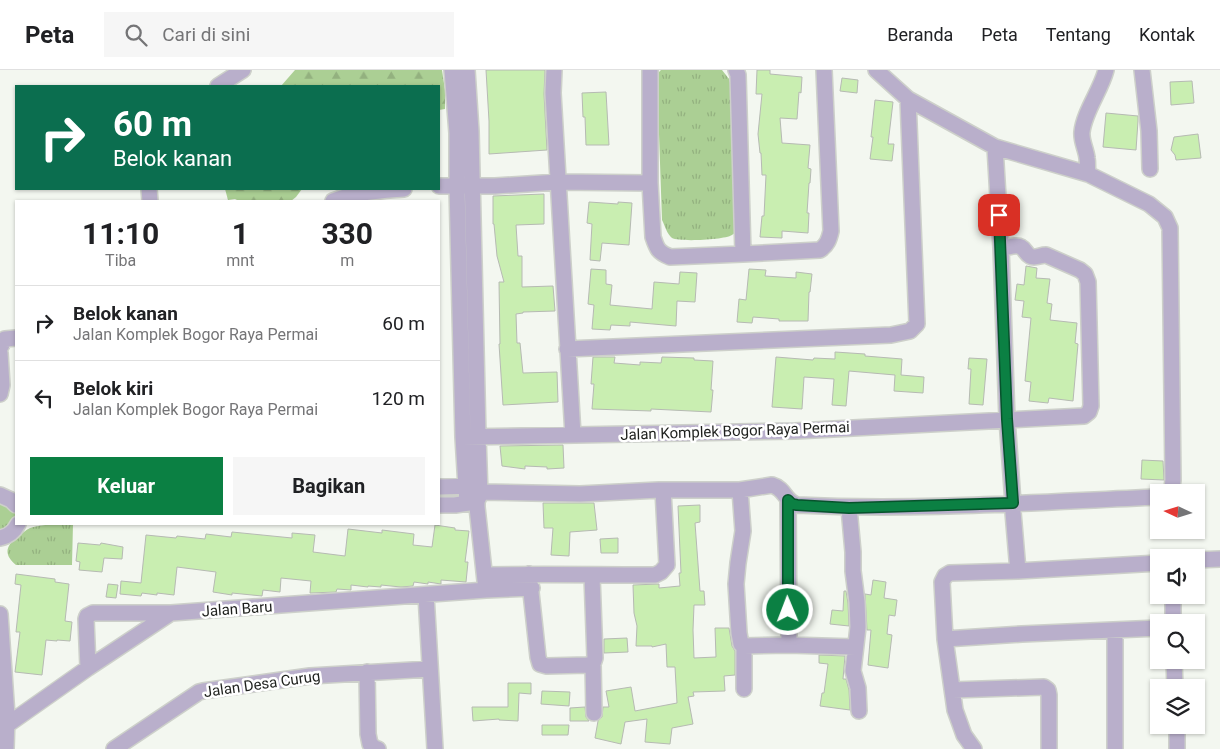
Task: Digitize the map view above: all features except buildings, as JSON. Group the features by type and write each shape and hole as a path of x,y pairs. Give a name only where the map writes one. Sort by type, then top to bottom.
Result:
{"street":[{"path":"220,85 243,70"},
{"path":"452,70 457,134 457,186 474,496 486,583"},
{"path":"467,70 472,186 471,436"},
{"path":"554,70 553,93 572,435"},
{"path":"650,70 650,183 653,237 660,252 670,256 820,250 825,246 829,239 830,225 824,70"},
{"path":"736,70 738,75 742,254"},
{"path":"876,70 908,99 995,147 1088,174 1149,204 1164,217 1170,228 1172,484"},
{"path":"1088,174 1082,130 1104,80 1106,70"},
{"path":"1142,70 1149,131 1150,169"},
{"path":"567,350 891,335 910,332 917,324 908,99"},
{"path":"995,147 1012,512 1018,571"},
{"path":"440,186 558,182 650,183"},
{"path":"336,200 361,194 395,190"},
{"name":"Jalan Komplek Bogor Raya Permai","path":"471,436 795,431 1084,416 1089,412 1091,406 1088,282 1085,274 1080,270 1046,256 1029,256 1019,246 1001,248"},
{"path":"0,348 6,339 15,338"},
{"path":"0,354 2,386 0,394"},
{"path":"440,506 474,496 663,490 740,490 772,485 782,490 792,504 849,508 1150,497"},
{"path":"440,487 474,496"},
{"name":"Jalan Baru","path":"5,718 88,668 171,613 426,595 486,583 592,576 655,575 661,572 667,564 663,490"},
{"path":"740,490 743,531 736,584 740,640 744,646 744,689"},
{"path":"0,495 15,503"},
{"path":"788,500 789,645"},
{"path":"849,508 858,627 853,671 858,688 859,711"},
{"path":"0,538 11,534 18,525"},
{"path":"1205,560 1220,559"},
{"path":"974,749 964,735 955,710 945,639 942,582 945,576 950,573 1150,564"},
{"path":"592,576 595,658 593,664 594,713"},
{"path":"530,581 540,664 566,666 593,664"},
{"path":"426,595 435,749"},
{"path":"88,668 87,616 93,613 171,613"},
{"path":"0,614 6,749"},
{"path":"945,639 1150,628"},
{"path":"1115,630 1115,749"},
{"path":"744,646 855,646"},
{"name":"Jalan Desa Curug","path":"114,749 203,690 310,676 430,669"},
{"path":"367,672 370,744 378,749"},
{"path":"953,690 1044,687 1048,690 1049,695 1049,749"},
{"path":"1177,734 1178,749"}],"green space":[{"path":"295,70 442,70 445,109 440,110 440,85 282,85"},
{"path":"661,70 722,70 729,79 740,222 732,235 711,239 676,239 672,238 669,234 662,220 657,77"},
{"path":"225,190 301,190 292,200 228,200"},
{"path":"0,499 14,509 15,520 14,523 0,534"},
{"path":"73,525 72,565 16,565 9,558 8,548 10,544 30,528"}],"route":[{"path":"788,610 788,500 792,504 797,505 849,508 1013,503 1007,419 999,215"}]}
